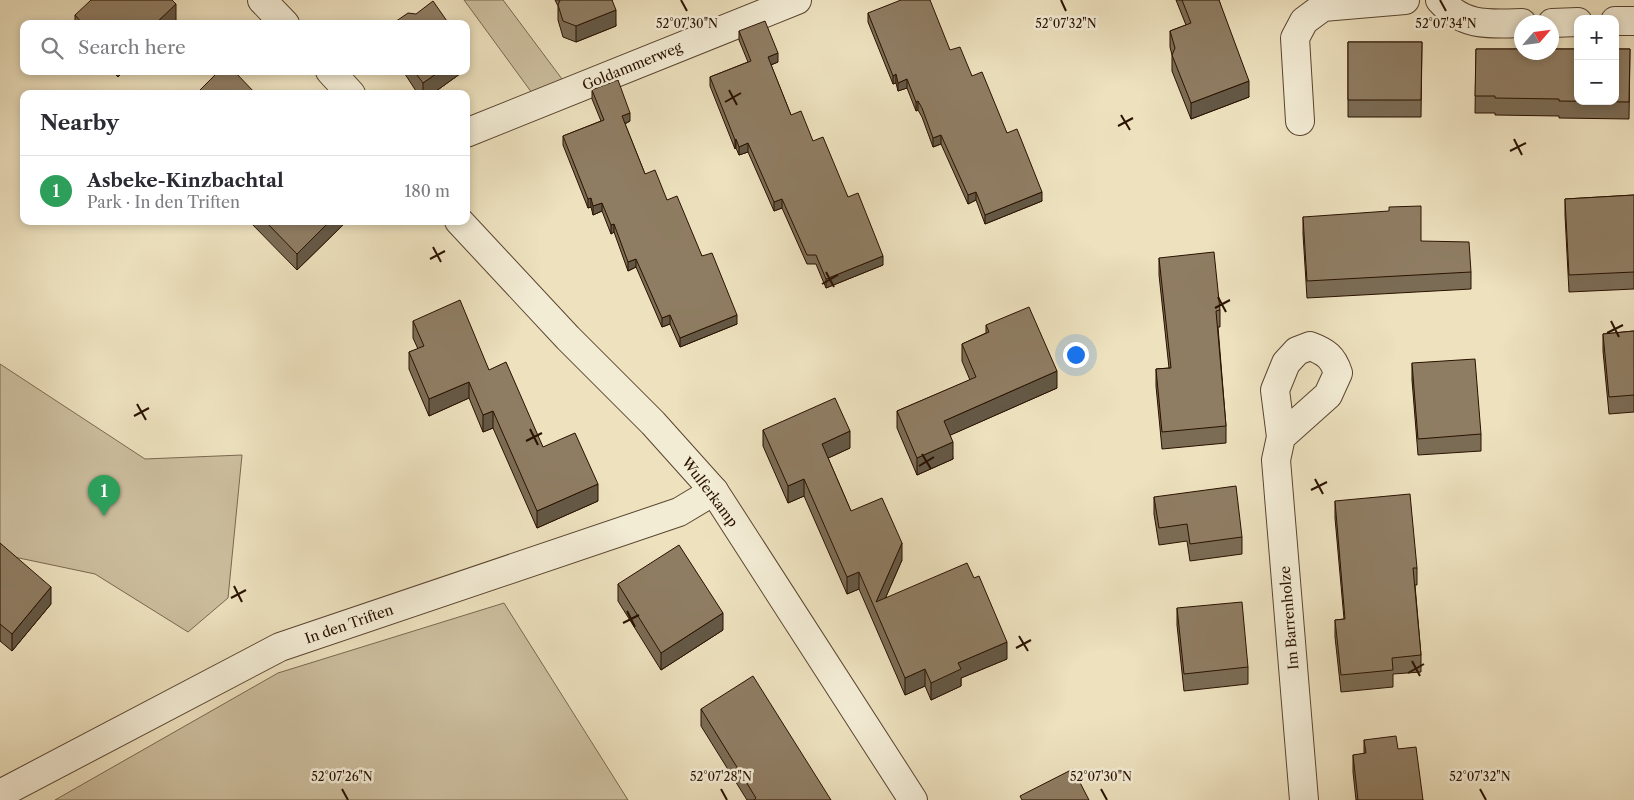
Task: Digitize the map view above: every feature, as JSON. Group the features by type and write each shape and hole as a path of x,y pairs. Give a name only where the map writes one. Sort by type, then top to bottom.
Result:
{"street":[{"path":"262,0 281,20"},
{"name":"Goldammerweg","path":"470,131 797,0"},
{"path":"1300,121 1296,38 1304,21 1323,7 1405,0"},
{"path":"1440,0 1452,14 1480,24 1514,23"},
{"path":"1619,21 1634,21"},
{"path":"1559,23 1574,22"},
{"path":"334,75 347,90"},
{"name":"Wulferkamp","path":"463,225 568,338 653,423 714,492 913,800"},
{"name":"Im Barrenholze","path":"1281,437 1276,460 1304,800"},
{"name":"In den Triften","path":"0,794 280,647 679,512 714,492"}],"shaded area":[{"path":"464,0 503,0 562,79 532,93"},
{"path":"0,364 145,459 242,455 228,598 188,632 95,574 0,554"},
{"path":"504,603 628,800 55,800 278,673"}],"building":[{"path":"91,0 172,0 176,4 159,20 79,20 75,15"},
{"path":"560,0 612,0 616,10 576,26 563,21 558,5"},
{"path":"901,0 930,0 950,50 960,47 972,76 982,72 1007,133 1017,129 1042,192 985,215 976,192 968,195 941,135 933,138 922,108 918,101 916,102 907,79 898,83 896,74 893,76 868,13"},
{"path":"1182,0 1219,0 1249,81 1191,103 1172,55 1175,48 1170,31 1191,23"},
{"path":"433,1 446,20 398,20 408,13 416,14"},
{"path":"765,21 778,53 768,57 791,115 801,111 813,141 823,137 848,197 858,193 883,256 826,279 816,255 807,255 782,199 774,202 748,143 739,147 710,77 751,61 739,31"},
{"path":"1348,42 1422,42 1421,100 1348,100"},
{"path":"1476,49 1514,49 1514,60 1559,60 1559,49 1574,49 1574,101 1475,96"},
{"path":"1619,49 1630,49 1629,102 1619,102"},
{"path":"215,75 238,75 252,90 200,90"},
{"path":"417,75 434,75 423,83"},
{"path":"618,80 630,113 622,116 645,174 655,170 667,200 677,196 702,256 712,253 737,315 680,338 670,315 662,318 636,259 628,262 614,224 611,225 602,203 593,206 591,198 588,199 563,136 604,120 592,90"},
{"path":"1634,195 1634,272 1569,275 1565,199"},
{"path":"1421,206 1421,241 1469,242 1471,272 1307,281 1303,217 1389,211 1389,207"},
{"path":"269,225 326,225 297,254"},
{"path":"1214,252 1220,310 1216,311 1226,426 1162,432 1156,369 1171,368 1159,258"},
{"path":"460,300 489,370 506,362 543,447 575,433 598,484 537,511 493,411 483,415 469,382 429,399 409,352 424,346 413,321"},
{"path":"1029,307 1057,371 944,421 953,442 917,458 897,411 976,377 962,344 989,332 986,325"},
{"path":"1634,331 1634,395 1609,397 1603,334"},
{"path":"1475,359 1481,434 1418,439 1412,363"},
{"path":"835,398 850,431 822,444 851,511 882,498 902,543 876,602 967,563 974,578 979,576 1007,642 958,663 961,669 931,683 925,669 905,678 859,572 847,577 804,479 788,486 763,430"},
{"path":"1236,486 1242,537 1190,544 1187,524 1159,528 1154,497"},
{"path":"1410,494 1417,568 1413,568 1421,655 1392,658 1393,670 1341,675 1335,620 1345,619 1335,501"},
{"path":"0,543 51,587 12,634 0,624"},
{"path":"679,545 723,613 661,653 618,584"},
{"path":"1242,602 1248,667 1184,674 1177,608"},
{"path":"753,676 831,800 754,800 756,798 701,709"},
{"path":"1396,736 1398,749 1416,747 1423,800 1358,800 1353,755 1366,753 1364,740"},
{"path":"1073,769 1089,800 1022,800 1020,796"}],"place":[{"name":"Asbeke-Kinzbachtal","path":"104,516"}]}
